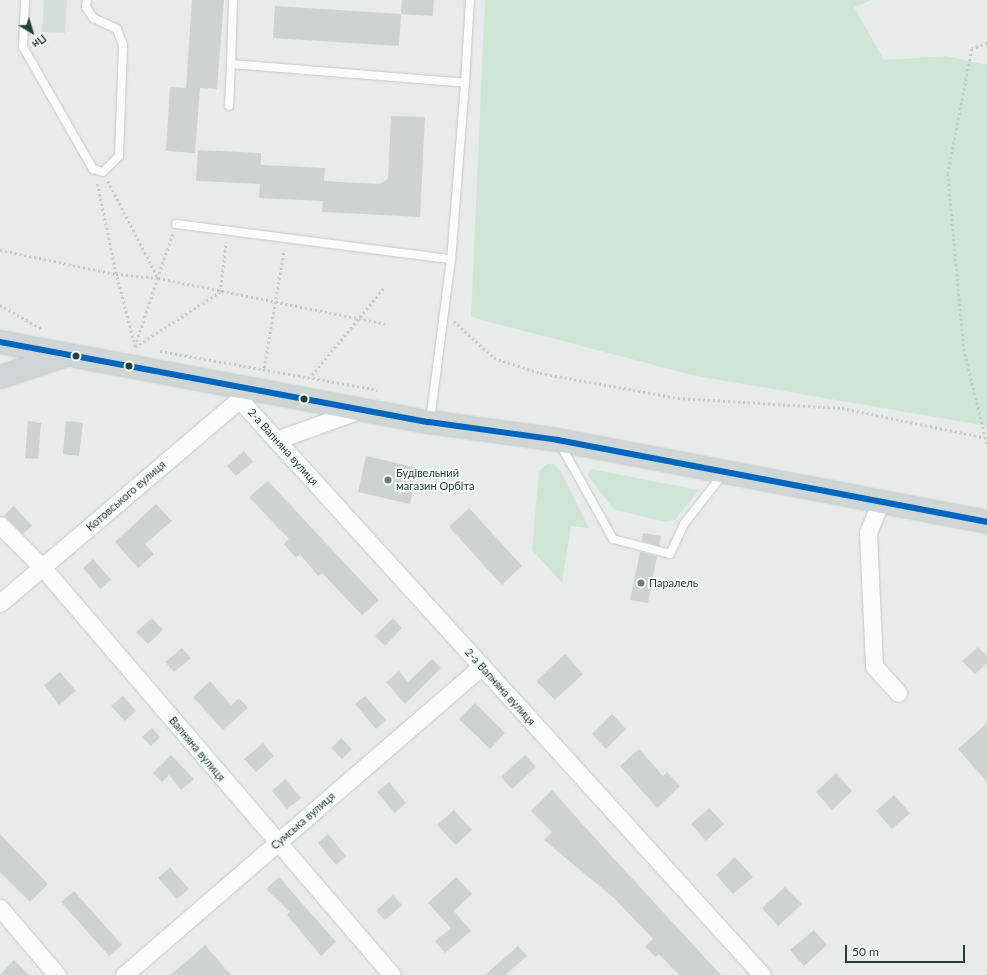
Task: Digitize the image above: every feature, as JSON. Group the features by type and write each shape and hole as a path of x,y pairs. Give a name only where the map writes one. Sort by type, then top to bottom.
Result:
{"main road":[{"path":"0,333 69,354"},
{"path":"0,342 69,354 246,394 362,409 430,422 558,440 725,470 880,503 987,522"},
{"path":"0,377 69,354"}],"street":[{"name":"2-а Вапняна вулиця","path":"246,394 276,440 762,975"},
{"name":"Котовського вулиця","path":"0,603 246,394"},
{"path":"276,440 362,409"},
{"path":"880,503 868,533 874,666 898,693"},
{"name":"Вапняна вулиця","path":"0,525 42,568 392,975"},
{"name":"Сумська вулиця","path":"124,975 482,666"},
{"path":"0,908 57,975"}],"lane":[{"path":"25,0 23,47 93,169 103,172 119,156 122,45 117,29 93,18 86,0"},
{"path":"229,106 233,0"},
{"path":"430,422 452,259 470,0"},
{"path":"231,64 465,83"},
{"path":"176,224 452,259"},
{"path":"558,440 613,539 670,554 684,524 725,470"}],"path":[{"path":"987,43 972,49 948,174 964,349 987,443"},
{"path":"93,169 116,274 135,347"},
{"path":"103,172 158,278"},
{"path":"135,347 176,224"},
{"path":"135,347 220,292 228,231"},
{"path":"264,368 286,239"},
{"path":"0,250 116,274 158,278 220,292 276,301 386,324"},
{"path":"312,375 356,318 383,289"},
{"path":"0,305 45,331"},
{"path":"444,312 494,358 540,373 678,398 842,408 987,438"},
{"path":"127,346 142,348"},
{"path":"158,351 312,375 378,390"}],"shaded area":[{"path":"44,0 67,0 65,33 42,32"}],"green space":[{"path":"485,0 872,0 854,7 884,60 947,56 987,65 987,426 696,376 471,317"},
{"path":"547,464 554,464 561,471 589,528 571,526 562,583 532,550 539,471"},
{"path":"591,469 699,490 675,520 666,522 614,509 591,480 588,474"}],"building":[{"path":"192,0 224,0 217,89 200,88 195,153 166,151 170,87 186,88"},
{"path":"402,0 434,0 433,16 401,14"},
{"path":"275,6 401,14 399,46 273,38"},
{"path":"391,116 425,117 420,217 322,212 323,201 259,198 260,184 196,181 198,150 261,153 261,165 325,168 324,181 379,184 388,179"},
{"path":"28,421 41,423 38,459 25,458"},
{"path":"66,421 83,423 79,456 63,454"},
{"path":"244,451 253,462 236,476 227,466"},
{"name":"Будівельний магазин Орбіта","path":"366,456 418,468 410,504 358,492"},
{"path":"268,481 379,600 362,615 322,573 318,576 300,554 296,558 284,544 289,539 249,497"},
{"path":"156,504 172,521 145,544 154,554 138,568 115,542"},
{"path":"14,506 32,526 23,534 4,515"},
{"path":"469,508 522,566 502,585 449,527"},
{"path":"643,533 661,536 659,546 642,541"},
{"path":"640,552 657,556 648,603 630,600"},
{"path":"93,559 111,580 100,589 83,568"},
{"path":"152,618 163,630 148,644 136,632"},
{"path":"393,618 402,628 385,646 375,636"},
{"path":"978,647 987,656 987,663 975,674 962,661"},
{"path":"182,648 191,658 174,672 165,662"},
{"path":"565,654 583,674 555,700 536,681"},
{"path":"432,659 441,668 405,704 386,682 399,671 408,682"},
{"path":"60,672 76,691 59,705 44,685"},
{"path":"210,681 231,705 239,698 248,708 223,730 193,697"},
{"path":"123,696 136,711 125,721 111,706"},
{"path":"365,696 386,720 376,729 355,704"},
{"path":"475,703 505,733 490,749 459,719"},
{"path":"612,714 626,729 606,749 592,734"},
{"path":"987,723 987,782 958,749"},
{"path":"152,728 160,737 151,746 142,737"},
{"path":"341,738 352,749 342,759 331,748"},
{"path":"263,743 274,756 256,772 244,759"},
{"path":"639,749 663,776 667,772 680,786 657,808 620,766"},
{"path":"171,755 194,779 181,790 169,775 162,782 153,773"},
{"path":"525,755 536,767 512,789 501,777"},
{"path":"836,773 852,791 832,810 816,792"},
{"path":"285,779 301,798 287,809 272,791"},
{"path":"389,782 406,803 395,813 377,792"},
{"path":"552,790 721,975 679,975 659,954 655,957 645,946 653,939 615,899 544,840 552,832 531,811"},
{"path":"894,795 910,813 892,829 876,811"},
{"path":"709,808 724,824 706,841 691,824"},
{"path":"454,810 472,830 456,845 437,825"},
{"path":"0,834 48,884 30,902 0,872"},
{"path":"328,834 346,856 336,865 318,843"},
{"path":"735,857 753,877 733,894 716,875"},
{"path":"170,867 189,889 177,899 158,878"},
{"path":"279,877 336,942 321,956 287,915 290,912 266,889"},
{"path":"456,877 472,894 454,911 471,931 445,953 435,941 451,928 428,903"},
{"path":"785,887 802,904 778,926 762,908"},
{"path":"74,891 122,945 109,956 61,902"},
{"path":"393,895 402,905 385,920 376,911"},
{"path":"814,930 827,945 804,966 790,950"},
{"path":"205,945 231,975 170,975 187,961"},
{"path":"518,946 527,956 505,975 485,975"},
{"path":"14,960 29,975 0,975"}],"transit line":[{"path":"0,342 429,422 558,440 987,522"}],"place":[{"name":"Будівельний магазин Орбіта","path":"388,480"},
{"name":"Паралель","path":"641,583"}]}
